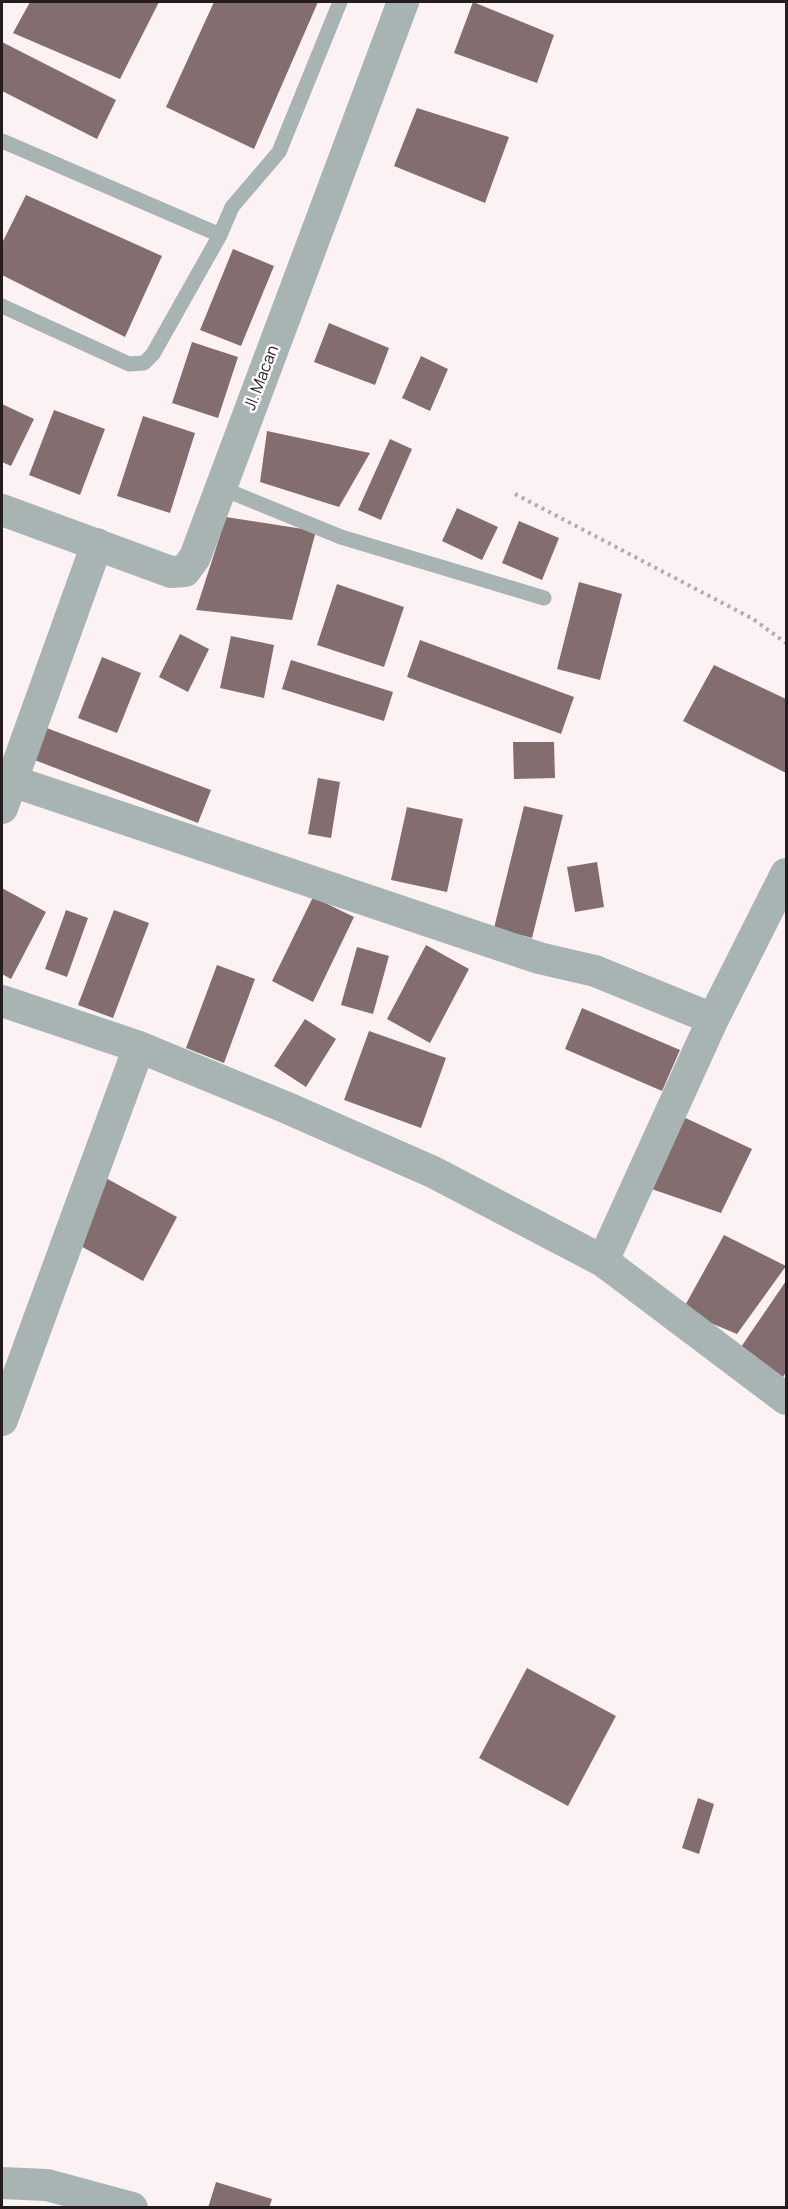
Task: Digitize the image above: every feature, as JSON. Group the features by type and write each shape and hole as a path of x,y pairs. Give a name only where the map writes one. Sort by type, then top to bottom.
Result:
{"street":[{"name":"Jl. Macan","path":"2,510 171,572 184,571 195,557 404,2"},
{"path":"97,544 7,795 539,958 595,971 713,1020"},
{"path":"603,1261 713,1020 786,874"},
{"path":"2,1000 139,1047 285,1107 432,1172 603,1261 786,1399"},
{"path":"2,1420 139,1047"},
{"path":"2,2183 47,2185 132,2208"}],"lane":[{"path":"2,306 129,364 144,363 153,354 220,235 232,207 279,152 340,2"},
{"path":"2,141 220,235"},
{"path":"221,488 342,537 544,598"}],"path":[{"path":"515,495 753,619 786,643"}],"building":[{"path":"30,2 159,2 120,79 13,33"},
{"path":"214,2 318,2 254,149 166,107"},
{"path":"473,2 554,35 537,83 454,53"},
{"path":"2,42 116,100 97,139 2,91"},
{"path":"417,108 509,137 485,203 394,166"},
{"path":"26,195 162,256 125,337 2,275 2,243"},
{"path":"233,249 274,266 241,346 200,330"},
{"path":"329,323 389,348 375,385 314,362"},
{"path":"192,342 238,357 218,418 172,403"},
{"path":"421,356 448,369 430,411 402,398"},
{"path":"2,404 34,419 11,466 2,462"},
{"path":"54,410 105,429 80,495 29,475"},
{"path":"143,416 195,433 170,513 117,496"},
{"path":"267,431 370,453 339,507 260,482"},
{"path":"390,439 412,449 381,520 358,510"},
{"path":"457,508 498,527 482,560 442,541"},
{"path":"226,517 316,531 292,620 196,610"},
{"path":"519,521 559,538 542,580 502,563"},
{"path":"579,582 622,594 600,680 557,669"},
{"path":"337,584 404,607 384,667 317,645"},
{"path":"180,634 209,649 188,692 159,677"},
{"path":"231,636 274,645 264,698 220,688"},
{"path":"420,640 574,697 561,734 407,677"},
{"path":"102,657 141,673 117,733 78,718"},
{"path":"291,660 393,692 384,721 282,689"},
{"path":"714,665 786,699 786,773 683,721"},
{"path":"44,727 211,790 198,823 32,759"},
{"path":"513,742 554,742 555,778 514,779"},
{"path":"318,778 340,782 331,838 308,834"},
{"path":"524,806 563,815 532,938 494,928"},
{"path":"407,807 463,819 447,892 391,880"},
{"path":"597,862 604,907 575,912 567,867"},
{"path":"2,888 46,912 11,979 2,974"},
{"path":"313,897 354,917 313,1002 272,981"},
{"path":"66,910 88,918 67,977 45,969"},
{"path":"114,910 149,923 113,1018 78,1005"},
{"path":"426,945 469,969 430,1043 387,1019"},
{"path":"357,947 389,956 373,1014 341,1005"},
{"path":"217,965 255,979 224,1063 186,1048"},
{"path":"582,1008 680,1050 662,1091 565,1049"},
{"path":"305,1019 336,1039 306,1087 274,1066"},
{"path":"369,1031 446,1058 421,1128 344,1100"},
{"path":"679,1115 752,1149 721,1213 640,1185"},
{"path":"104,1177 177,1217 143,1281 70,1240"},
{"path":"724,1235 786,1266 737,1334 682,1311"},
{"path":"786,1281 786,1372 783,1377 741,1347"},
{"path":"527,1668 616,1716 568,1806 479,1758"},
{"path":"698,1798 714,1804 699,1854 682,1848"},
{"path":"216,2182 272,2199 269,2208 208,2208"}]}
